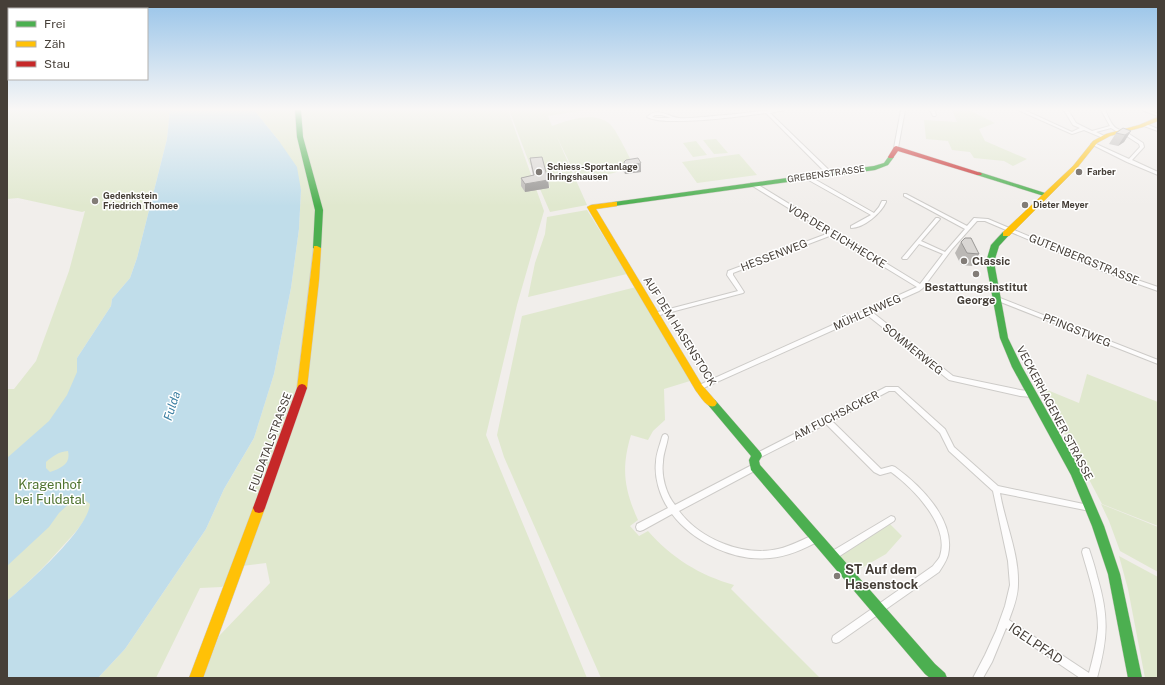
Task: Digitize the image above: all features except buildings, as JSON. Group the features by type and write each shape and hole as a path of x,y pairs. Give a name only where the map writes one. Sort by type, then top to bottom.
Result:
{"street":[{"name":"FULDATALSTRASSE","path":"196,678 301,393 315,280 319,210 301,142"},
{"path":"797,142 830,174"},
{"path":"897,142 896,148 1046,194"},
{"name":"VECKERHAGENER STRASSE","path":"1095,142 1092,144 1080,161 995,245 991,255 990,271 1001,328 1008,351 1076,474 1091,508 1114,574 1134,678"},
{"path":"1130,161 1142,147 1139,142"},
{"path":"1092,144 1158,174"},
{"name":"GREBENSTRASSE","path":"591,207 886,165 890,162 896,148"},
{"path":"807,177 874,216"},
{"name":"VOR DER EICHHECKE","path":"753,184 921,287"},
{"path":"906,195 967,228"},
{"path":"853,227 882,210 884,202"},
{"name":"AUF DEM HASENSTOCK","path":"591,207 700,388 757,456"},
{"name":"MÜHLENWEG","path":"700,388 921,287 967,228 976,219 980,218 1010,229"},
{"path":"905,258 938,219"},
{"name":"GUTENBERGSTRASSE","path":"1010,229 1109,272 1158,289"},
{"name":"HESSENWEG","path":"656,314 742,292 730,276 730,272 832,233"},
{"path":"918,242 946,254"},
{"name":"PFINGSTWEG","path":"995,298 1158,362"},
{"name":"SOMMERWEG","path":"868,312 951,378 1020,393 1032,394"},
{"name":"AM FUCHSACKER","path":"757,456 888,389 896,389 936,424 943,431 951,449 996,489"},
{"path":"827,420 877,470 880,472 892,469 930,505 942,527 945,545 944,557 936,569 877,608 836,639"},
{"path":"665,437 659,469 665,495 686,525 703,538 719,546 736,551 762,555 790,551 816,538"},
{"path":"757,456 754,460 756,467 930,669 940,678"},
{"path":"640,527 756,467"},
{"path":"978,678 1004,622 1011,602 1014,584 1012,566 996,489 1091,508"},
{"path":"832,556 891,519"},
{"path":"1086,552 1099,596 1103,624 1102,649 1092,678"},
{"name":"IGELPFAD","path":"1004,622 1088,678"}],"green space":[{"name":"Kragenhof bei Fuldatal","path":"7,142 166,142 137,258 130,278 112,299 111,306 77,358 77,372 86,423 91,464 92,499 89,511 69,540 7,601 7,389 14,389 36,361 69,271 85,211 82,212 18,198 7,199"},
{"path":"279,142 519,142 544,211 517,305 486,435 587,678 203,678 219,636 270,583 266,563 242,566 222,587 200,588 156,678 98,678 125,649 206,529 224,489 254,438 274,374 291,288 299,229 301,190"},
{"path":"521,142 559,142 587,205 550,212 540,189 550,188 543,163 530,165"},
{"path":"559,142 621,142 631,160 626,166 613,173 599,175 575,174"},
{"path":"697,142 707,155 693,157 683,143"},
{"path":"705,142 719,142 728,153 714,154"},
{"path":"948,142 987,142 1027,159 1013,166 1004,161 974,158 970,152 952,150"},
{"path":"739,154 757,175 697,183 682,162"},
{"path":"587,210 627,274 528,297 535,263 545,234 547,217"},
{"path":"636,287 690,381 664,389 665,420 653,431 648,440 631,435 625,468 627,488 638,520 630,526 639,536 648,531 657,541 677,557 698,571 734,585 731,589 820,678 601,678 504,457 497,435 522,316"},
{"path":"1087,374 1158,402 1158,526 1102,504 1040,387 1079,403"},
{"path":"1101,504 1158,527 1158,572 1120,551"},
{"path":"889,523 902,536 886,554 851,574 835,557"},
{"path":"1119,556 1158,577 1158,678 1145,678 1128,589"}],"water":[{"name":"Fulda","path":"166,142 280,142 297,167 301,190 299,229 291,288 274,374 254,438 224,489 206,529 125,649 98,678 7,678 7,601 56,556 68,542 79,528 90,504 82,498 73,500 59,513 49,527 7,566 7,458 49,421 67,395 77,372 77,358 111,306 112,299 130,278 137,258","holes":["68,451 68,459 64,465 50,472 46,468 46,462 61,452"]}],"traffic: fast":[{"path":"301,142 319,210 317,248"},
{"path":"614,204 875,168 886,164 891,157"},
{"path":"979,174 1046,195"},
{"path":"1006,234 995,245 990,262 1004,338 1017,367 1076,473 1098,526 1114,574 1135,678"},
{"path":"712,403 757,456 754,460 755,467 930,669 940,678"}],"traffic: slow":[{"path":"1006,234 1075,167 1095,142"},
{"path":"614,204 591,207 699,388 712,403"},
{"path":"302,388 315,280 317,248"},
{"path":"196,678 259,508"}],"traffic: jam":[{"path":"891,157 896,148 979,174"},
{"path":"259,508 302,388"}],"place":[{"name":"Schiess-Sportanlage Ihringshausen","path":"539,172"},
{"name":"Farber","path":"1079,172"},
{"name":"Gedenkstein Friedrich Thomee","path":"95,201"},
{"name":"Dieter Meyer","path":"1025,205"},
{"name":"Classic","path":"964,261"},
{"name":"Bestattungsinstitut George","path":"976,274"},
{"name":"ST Auf dem Hasenstock","path":"837,576"}]}
